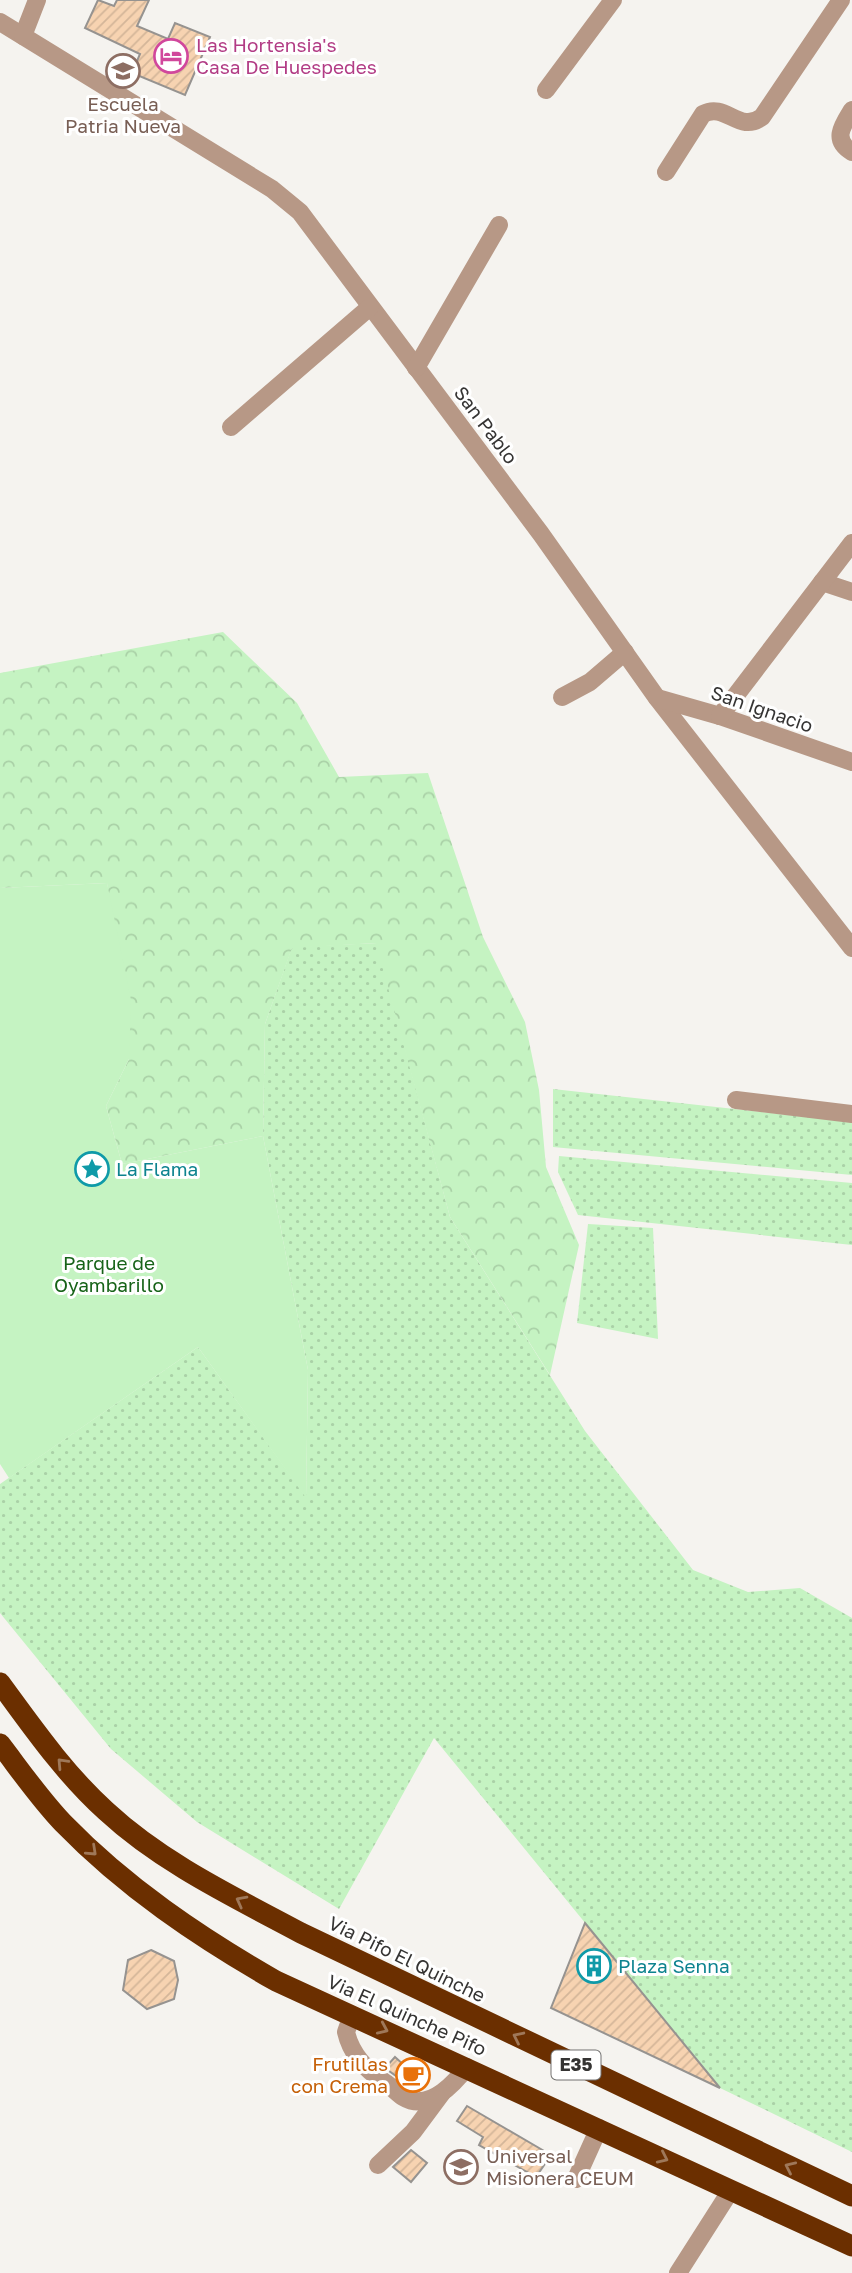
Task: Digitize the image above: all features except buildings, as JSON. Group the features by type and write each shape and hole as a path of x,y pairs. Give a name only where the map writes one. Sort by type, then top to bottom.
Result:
{"highway":[{"name":"Via Pifo El Quinche","path":"0,1684 47,1747 106,1811 165,1856 219,1889 313,1939 852,2196"},
{"name":"Via El Quinche Pifo","path":"0,1744 62,1822 107,1864 188,1928 231,1955 276,1981 852,2246"}],"street":[{"path":"23,36 37,0"},
{"path":"546,90 613,0"},
{"path":"666,172 703,114 710,110 720,112 746,124 762,117 841,0"},
{"name":"San Pablo","path":"0,22 272,189 300,212 541,534 657,698 852,948"},
{"path":"852,110 840,130 839,139 844,147 852,152"},
{"path":"416,368 499,225"},
{"path":"231,427 370,307"},
{"path":"720,716 852,543"},
{"path":"822,582 852,592"},
{"path":"562,697 590,682 625,652"},
{"name":"San Ignacio","path":"657,698 720,716 852,762"},
{"path":"736,1100 852,1114"},
{"path":"352,2015 346,2032 360,2061 374,2076 404,2098 428,2100 454,2084 467,2067"},
{"path":"378,2165 413,2132 442,2093"},
{"path":"576,2179 599,2128"},
{"path":"678,2273 731,2190"}],"green space":[{"path":"223,632 297,703 339,777 428,773 483,937 525,1022 539,1090 546,1167 579,1245 550,1375 450,1217 376,943 292,948 265,1024 263,1136 122,1164 106,1106 129,1059 107,883 0,888 0,673"},
{"name":"Parque de Oyambarillo","path":"107,883 131,1000 129,1059 106,1106 122,1164 263,1136 308,1370 306,1498 198,1347 9,1478 0,1464 0,888"},
{"path":"377,943 450,1217 585,1431 693,1570 748,1592 800,1588 852,1618 852,2152 720,2088 434,1738 339,1909 197,1822 111,1749 0,1613 0,1484 198,1347 306,1497 308,1370 263,1136 265,1024 292,947"},
{"path":"553,1089 852,1122 852,1175 553,1147"},
{"path":"559,1156 852,1183 852,1245 578,1215 558,1172"},
{"path":"588,1224 653,1228 658,1339 577,1323"}],"place":[{"name":"Las Hortensia's Casa De Huespedes","path":"171,56"},
{"name":"Escuela Patria Nueva","path":"123,71"},
{"name":"La Flama","path":"92,1169"},
{"name":"Plaza Senna","path":"594,1966"},
{"name":"Frutillas con Crema","path":"413,2075"},
{"name":"Universal Misionera CEUM","path":"461,2167"}]}
